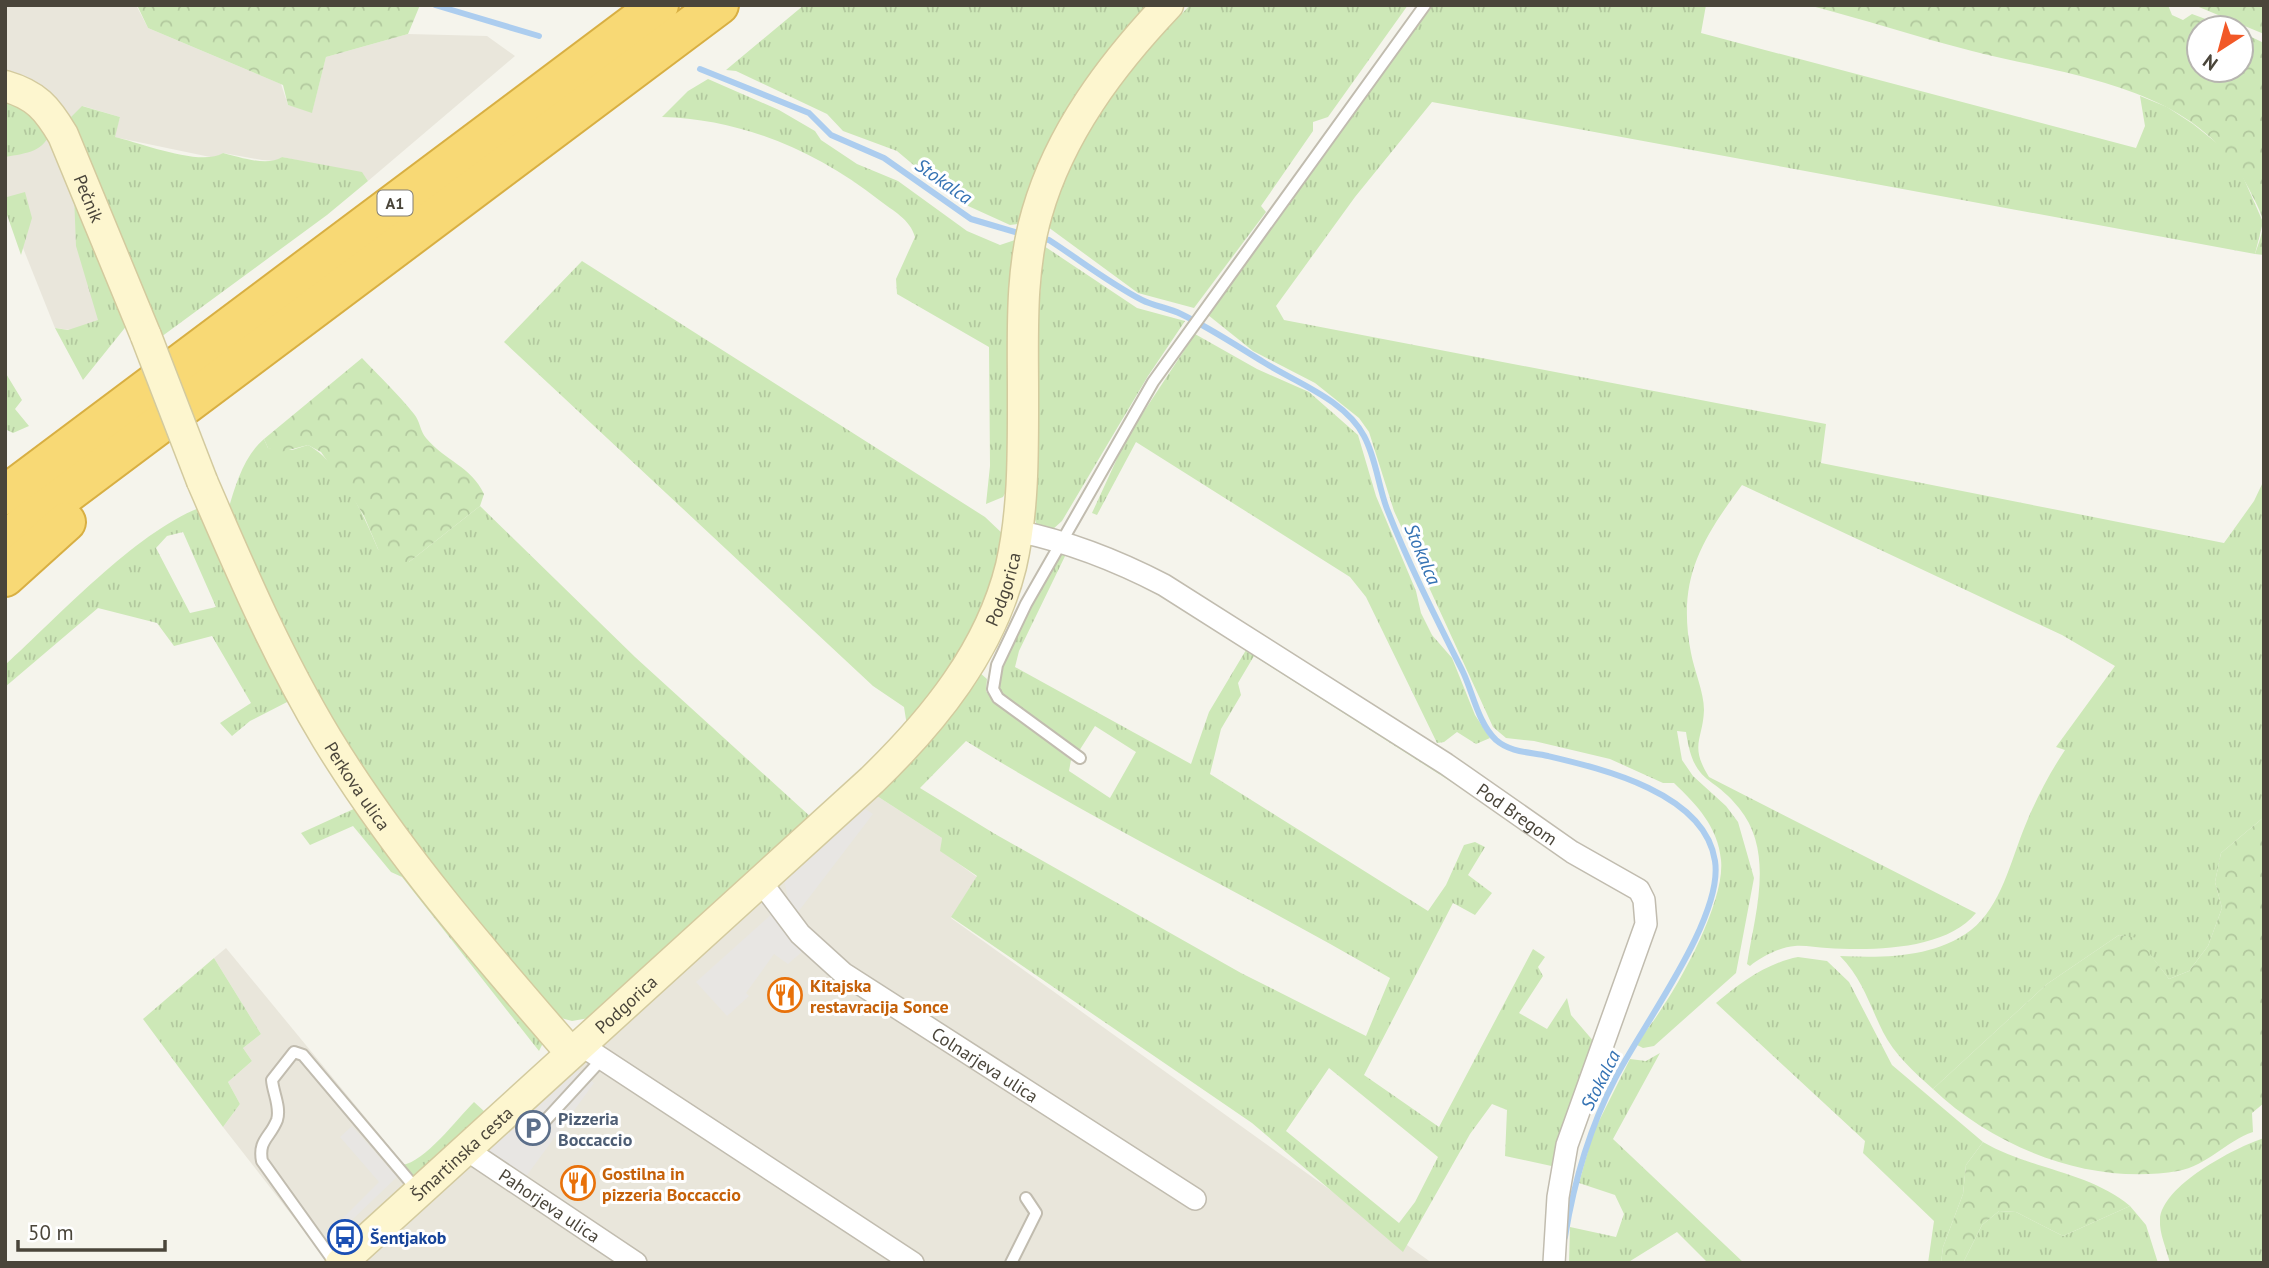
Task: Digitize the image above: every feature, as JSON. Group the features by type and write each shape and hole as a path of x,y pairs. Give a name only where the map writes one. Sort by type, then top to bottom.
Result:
{"highway":[{"name":"A1","path":"5,495 659,5"},
{"name":"A1","path":"5,540 719,5"},
{"path":"5,577 72,517 193,421 211,387"},
{"path":"5,467 78,418 132,400"}],"main road":[{"name":"Podgorica","path":"584,1052 893,759 951,692 980,645 1000,600 1017,531 1023,463 1022,324 1028,257 1036,216 1061,151 1104,78 1168,5"},
{"name":"Pečnik","path":"5,86 28,93 50,114 63,135 202,481"},
{"name":"Perkova ulica","path":"202,481 271,637 327,738 361,792 392,837 460,922 584,1052"},
{"name":"Šmartinska cesta","path":"338,1263 464,1148 584,1052"}],"street":[{"name":"Pod Bregom","path":"1017,531 1062,540 1120,562 1164,585 1446,764 1572,852 1639,890 1644,900 1646,923 1567,1144 1558,1197 1554,1263"},
{"name":"Colnarjeva ulica","path":"761,882 800,934 852,979 1195,1199"},
{"path":"584,1052 913,1263"},
{"name":"Pahorjeva ulica","path":"464,1148 636,1263"}],"lane":[{"path":"1080,758 1012,709 993,689 997,665 1026,604 1095,488 1153,382 1205,306 1425,5"},
{"path":"338,1263 262,1161 262,1140 277,1119 272,1080 288,1057 294,1052 303,1055 418,1191"},
{"path":"533,1133 584,1052"},
{"path":"1012,1263 1036,1213 1026,1198"}],"shaded area":[{"path":"5,5 136,5 148,28 281,84 288,105 312,112 326,57 408,34 487,36 515,56 368,181 363,174 282,157 276,161 223,153 215,158 114,137 120,117 83,106 128,324 116,336 55,328 5,203"},
{"path":"877,796 942,838 941,851 977,877 951,918 1432,1263 329,1263 223,1127 240,1104 228,1082 252,1061 243,1048 261,1034 214,958 226,948 431,1197 576,1062 670,985 759,899"},
{"path":"864,808 873,814 798,912 788,898 784,880"},
{"path":"773,913 803,951 788,964 774,954 746,993 749,996 727,1016 696,982"},
{"name":"Pizzeria Boccaccio","path":"573,1067 594,1083 525,1178 485,1149"},
{"path":"352,1126 397,1177 329,1242 324,1237 379,1182 340,1137"}],"green space":[{"path":"137,5 420,5 408,34 326,57 312,113 288,105 283,85 148,28"},
{"path":"804,5 1147,5 1103,56 1068,106 1041,160 1019,224 1010,225 955,200 897,151 843,131 827,114 736,71 726,70"},
{"path":"1190,5 1408,5 1328,117 1313,122 1313,131 1261,206 1266,212 1194,308 1138,293 1048,227 1069,168 1098,111 1131,68"},
{"path":"1433,5 1706,5 1701,33 2136,148 2145,126 2140,96 2167,107 2223,148 2240,170 2263,222 2255,254 1432,102 1355,197 1276,306 1284,320 1826,424 1821,463 2224,543 2254,501 2264,480 2264,817 2221,853 2215,882 2222,908 2208,946 2189,971 2169,979 2138,939 2119,935 2047,984 1933,1089 1905,1063 1883,1032 1860,983 1840,956 1891,956 1925,951 1957,939 1981,920 1998,896 2034,806 2065,750 2056,747 2115,666 2062,635 1742,485 1704,544 1690,583 1687,604 1691,653 1704,703 1698,750 1709,777 1976,913 1963,925 1928,941 1865,949 1789,947 1771,953 1750,966 1747,964 1760,884 1757,844 1750,825 1739,808 1699,771 1689,749 1686,732 1677,731 1682,760 1693,776 1726,806 1738,822 1754,878 1736,973 1654,1046 1643,1048 1635,1044 1678,983 1714,903 1720,880 1721,860 1711,827 1698,808 1674,783 1663,783 1610,759 1534,741 1506,738 1493,727 1394,511 1369,432 1359,418 1315,383 1253,351 1208,315 1216,300"},
{"path":"1808,5 2168,5 2172,15 2185,19 2185,84 2255,84 2255,39 2264,43 2264,255 2255,254 2263,223 2249,189 2227,155 2199,128 2166,107 2129,91 2090,78 1972,51"},
{"path":"2194,5 2264,5 2264,34 2255,30 2255,14 2216,14"},
{"path":"708,79 779,110 815,131 821,140 857,164 898,181 967,231 1000,245 1015,240 1008,342 1009,486 1003,497 986,504 990,466 989,347 897,294 896,279 915,237 909,225 855,182 777,141 721,124 662,117 688,91"},
{"path":"5,89 52,129 40,147 5,157"},
{"path":"82,106 120,117 115,137 155,148 200,157 213,157 223,153 245,159 269,161 282,157 362,172 368,181 327,215 161,337 73,125 71,117"},
{"path":"73,169 128,324 83,380 55,328 68,330 98,320 76,246"},
{"path":"5,192 7,197 25,192 32,218 21,255 5,209"},
{"path":"1044,246 1137,308 1185,321 1148,376 1062,521 1052,530 1038,530 1034,516 1039,306"},
{"path":"582,261 985,517 1004,535 991,582 963,649 907,726 904,707 873,686 504,342"},
{"path":"1195,334 1257,369 1309,392 1358,435 1376,496 1416,591 1421,613 1432,635 1452,658 1475,715 1490,738 1476,744 1457,732 1444,742 1437,743 1366,597 1350,577 1136,442 1097,515 1092,513 1127,437"},
{"path":"362,358 414,414 422,432 433,446 465,470 479,484 484,494 480,506 409,562 395,562 378,549 364,516 321,452 308,445 281,452 268,448 264,439"},
{"path":"5,372 22,400 15,409 29,426 13,433 5,429"},
{"path":"264,439 268,448 292,450 308,445 320,453 350,491 378,549 409,562 480,506 635,657 813,819 589,1018 572,1021 561,1018 484,935 335,735 228,511 246,463"},
{"path":"199,508 240,604 291,700 250,721 232,736 220,723 251,703 212,636 174,646 157,623 98,608 5,687 5,665 123,556 174,520","holes":["183,532 216,607 190,613 156,548 167,536"]},
{"path":"1063,552 1067,552 1019,651 1015,667 1191,764 1209,712 1249,645 1469,788 1478,799 1254,656 1238,683 1241,695 1221,729 1210,774 1428,911 1446,885 1464,845 1475,842 1485,847 1468,875 1492,893 1475,915 1453,903 1364,1075 1439,1127 1533,949 1545,957 1538,967 1543,976 1519,1013 1547,1029 1567,998 1571,1015 1595,1043 1556,1167 1505,1156 1507,1110 1492,1104 1470,1134 1403,1252 1252,1123 951,917 977,876 940,851 942,838 877,796 949,719 979,672 987,679 986,691 992,700 1071,760 1069,771 1110,798 1136,752 1095,726 1079,751 1000,695 997,685 1004,657 1023,616","holes":["966,741 1070,803 1390,978 1366,1036 1241,973 995,834 920,788","1329,1068 1438,1157 1415,1202 1399,1223 1286,1131"]},
{"path":"358,807 543,1043 539,1051 402,877 391,872 353,826 310,845 301,833"},
{"path":"2264,817 2264,1103 2252,1113 2253,1132 2198,1164 2178,1171 2112,1173 2046,1158 2015,1145 1985,1129 1933,1089 2047,984 2119,935 2138,938 2169,979 2189,971 2208,946 2222,908 2215,882 2221,853"},
{"path":"1798,957 1827,961 1849,982 1892,1065 1983,1142 1966,1165 1963,1194 1943,1247 1941,1263 1928,1263 1934,1221 1863,1153 1865,1141 1716,1003 1744,981 1765,969"},
{"path":"214,958 261,1034 243,1048 252,1061 228,1082 240,1104 223,1127 143,1019"},
{"path":"1660,1053 1613,1139 1744,1263 1708,1263 1677,1232 1627,1263 1569,1263 1570,1227 1616,1237 1624,1214 1615,1195 1579,1183 1593,1133 1630,1059 1646,1061"},
{"path":"474,1102 485,1112 419,1174 410,1176 402,1165 421,1156"},
{"path":"2264,1138 2264,1263 2170,1263 2160,1220 2172,1194 2218,1159"},
{"path":"1983,1142 2020,1159 2097,1185 2130,1206 2063,1236 2016,1212 1999,1211 1982,1225 1963,1263 1941,1263 1943,1247 1963,1194 1966,1165"},
{"path":"2130,1206 2146,1225 2158,1263 1963,1263 1982,1225 1999,1211 2016,1212 2063,1236"}],"waterway":[{"name":"Stokalca","path":"435,5 539,36"},
{"name":"Stokalca","path":"700,69 809,113 831,135 884,158 971,219 1025,235"},
{"name":"Stokalca","path":"1039,238 1049,240 1142,300 1202,325 1333,402 1345,412 1356,423 1368,444 1395,530 1463,672 1480,717 1490,733 1496,740 1515,750 1596,768 1648,788 1672,801 1692,818 1707,837 1715,861 1714,885 1707,912 1678,972 1627,1057 1597,1117 1573,1196 1565,1237"}],"place":[{"name":"Kitajska restavracija Sonce","path":"785,995"},
{"name":"Pizzeria Boccaccio","path":"533,1128"},
{"name":"Gostilna in pizzeria Boccaccio","path":"578,1183"},
{"name":"Šentjakob","path":"345,1237"}]}
